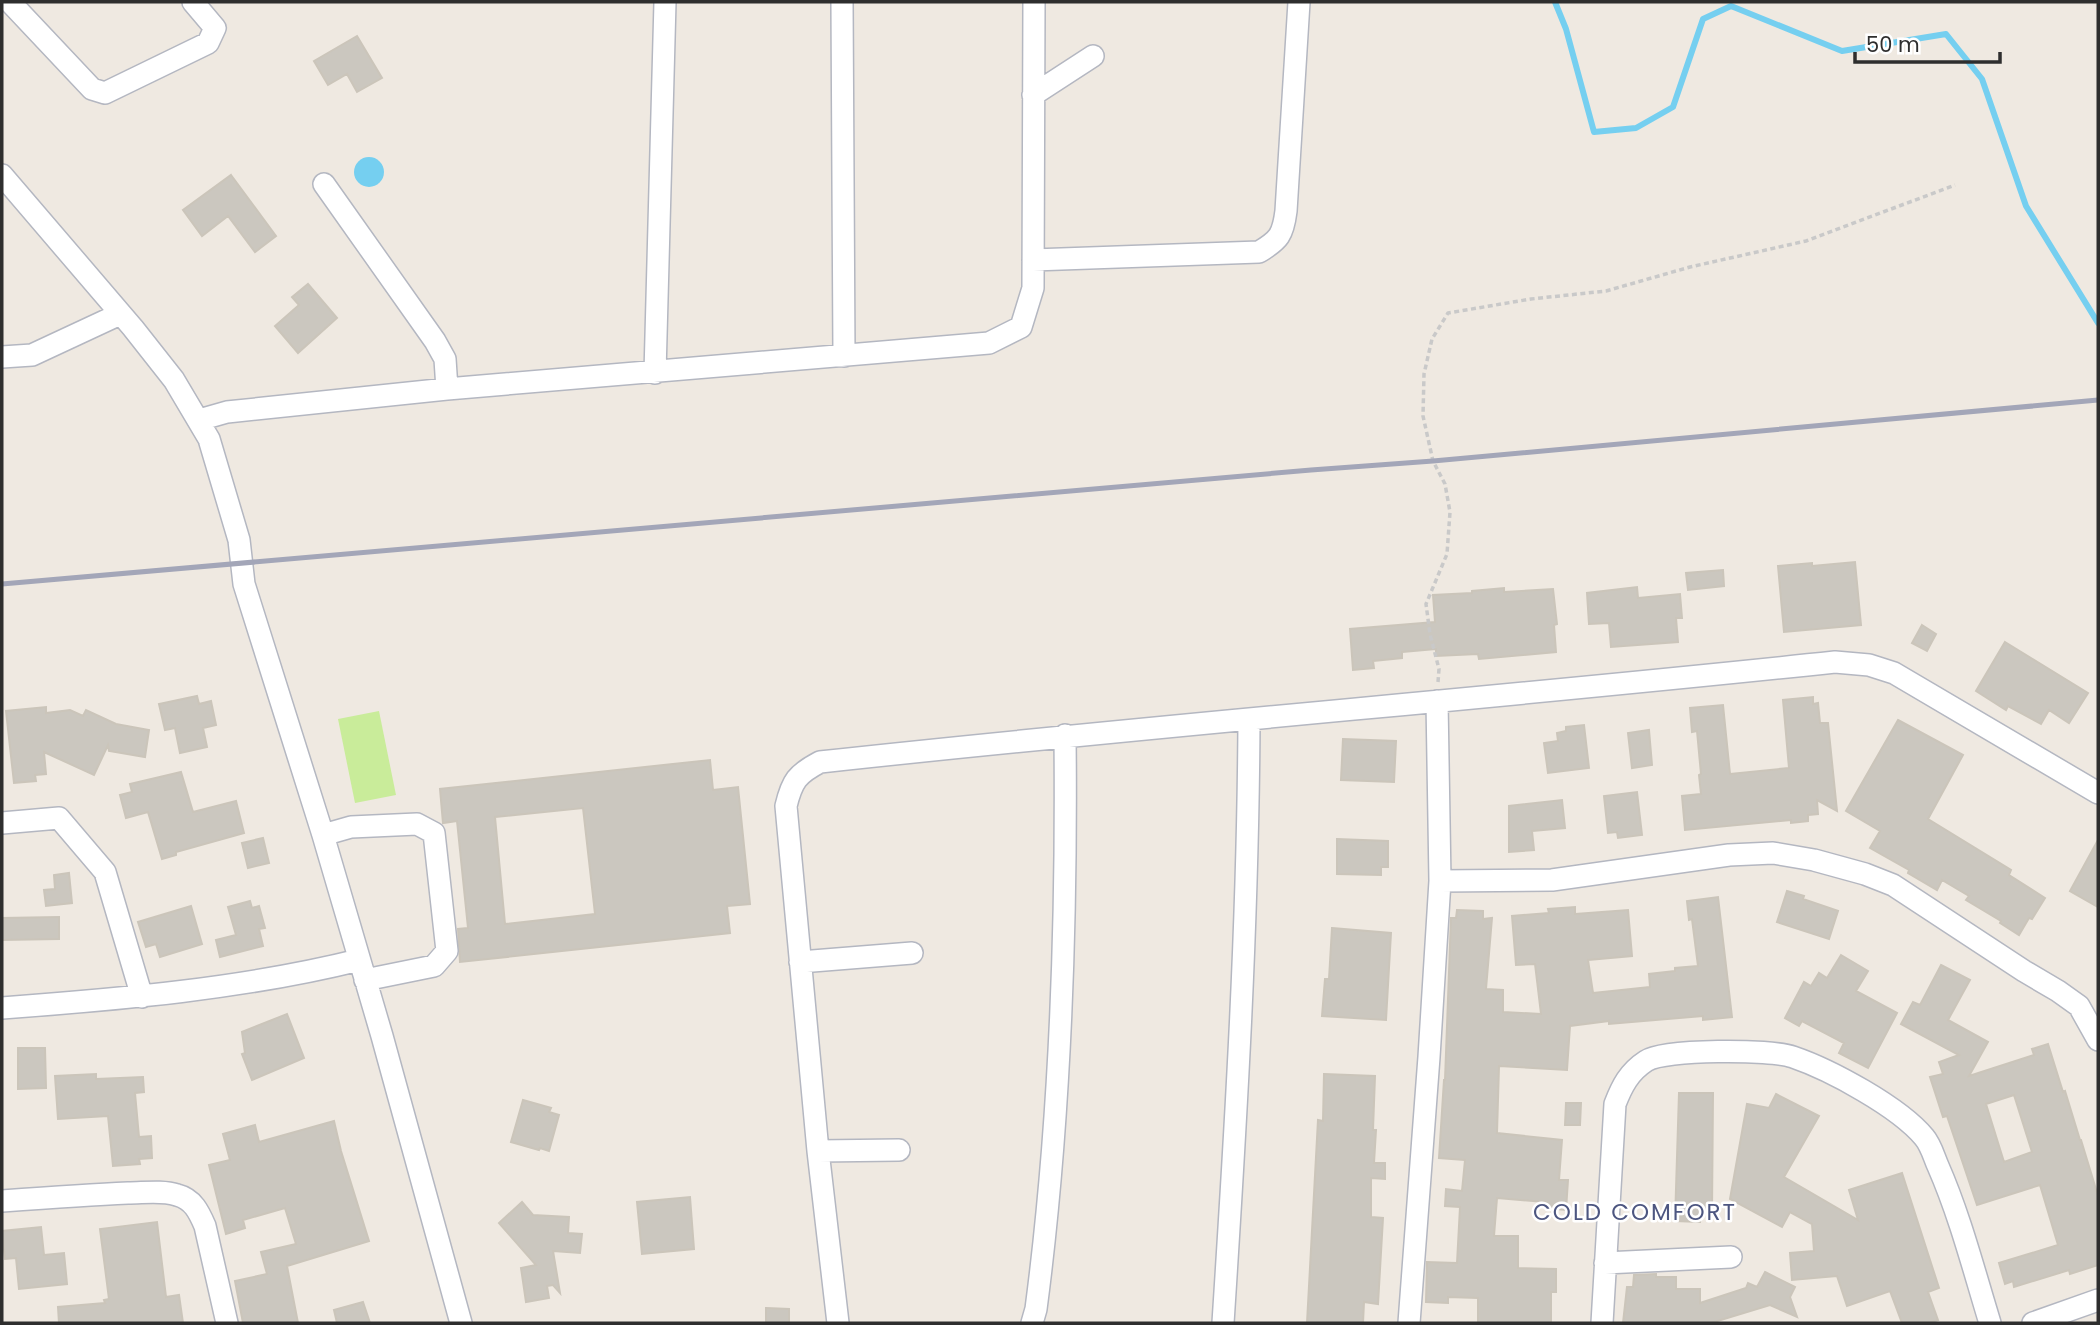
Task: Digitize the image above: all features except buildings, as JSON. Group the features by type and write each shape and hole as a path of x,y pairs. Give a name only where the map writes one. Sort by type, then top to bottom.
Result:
{"street":[{"path":"2,6 10,2 92,89 106,93 208,43 215,28 192,2"},
{"path":"655,373 665,2"},
{"path":"842,2 844,356"},
{"path":"199,420 227,412 447,389 989,343 1020,327 1033,288 1034,2"},
{"path":"1033,260 1259,252 1276,242 1284,229 1286,211 1299,2"},
{"path":"1033,95 1093,56"},
{"path":"2,175 174,380 209,439 239,540 244,584 323,835 461,1323"},
{"path":"324,184 435,341 445,359 447,389"},
{"path":"2,357 32,355 120,314"},
{"path":"838,1323 818,1151 786,806 790,788 800,772 820,762 1065,735 1622,685 1835,662 1869,665 1894,673 2098,793"},
{"path":"1409,1323 1430,1057 1440,881 1437,701"},
{"path":"1223,1323 1243,1004 1248,858 1248,720"},
{"path":"1032,1323 1051,1185 1057,1083 1066,870 1065,735"},
{"path":"2,823 59,818 105,872 142,997"},
{"path":"2,1008 142,997 306,974 435,965 447,951 434,833 417,824 351,827 323,835"},
{"path":"1440,881 1552,880 1728,855 1773,853 1814,860 1893,885 2079,1006 2098,1040"},
{"path":"800,962 912,953"},
{"path":"1602,1323 1615,1104 1624,1081 1648,1059 1694,1052 1752,1051 1792,1056 1848,1082 1907,1119 1926,1139 1944,1179 1990,1323"},
{"path":"818,1151 899,1150"},
{"path":"2,1201 160,1192 178,1195 190,1201 199,1211 205,1226 228,1323"},
{"path":"1605,1262 1731,1257"},
{"path":"2033,1323 2098,1300"}],"path":[{"path":"1437,701 1439,669 1426,604 1447,554 1450,512 1445,484 1433,461 1423,416 1424,374 1432,339 1448,313 1531,299 1606,291 1690,267 1806,241 1955,185"}],"green space":[{"path":"379,711 396,795 355,803 338,719"}],"water":[{"path":"369,157 375,158 383,166 383,178 375,186 369,187 363,186 355,178 354,172 355,166 363,158"}],"waterway":[{"path":"1555,2 1566,29 1594,132 1636,128 1673,107 1703,19 1731,6 1842,51 1946,34 1982,79 2026,206 2098,323"}],"railway":[{"path":"2,584 1433,461 2098,400"}],"district":[{"name":"COLD COMFORT","path":"1635,1212"}]}
